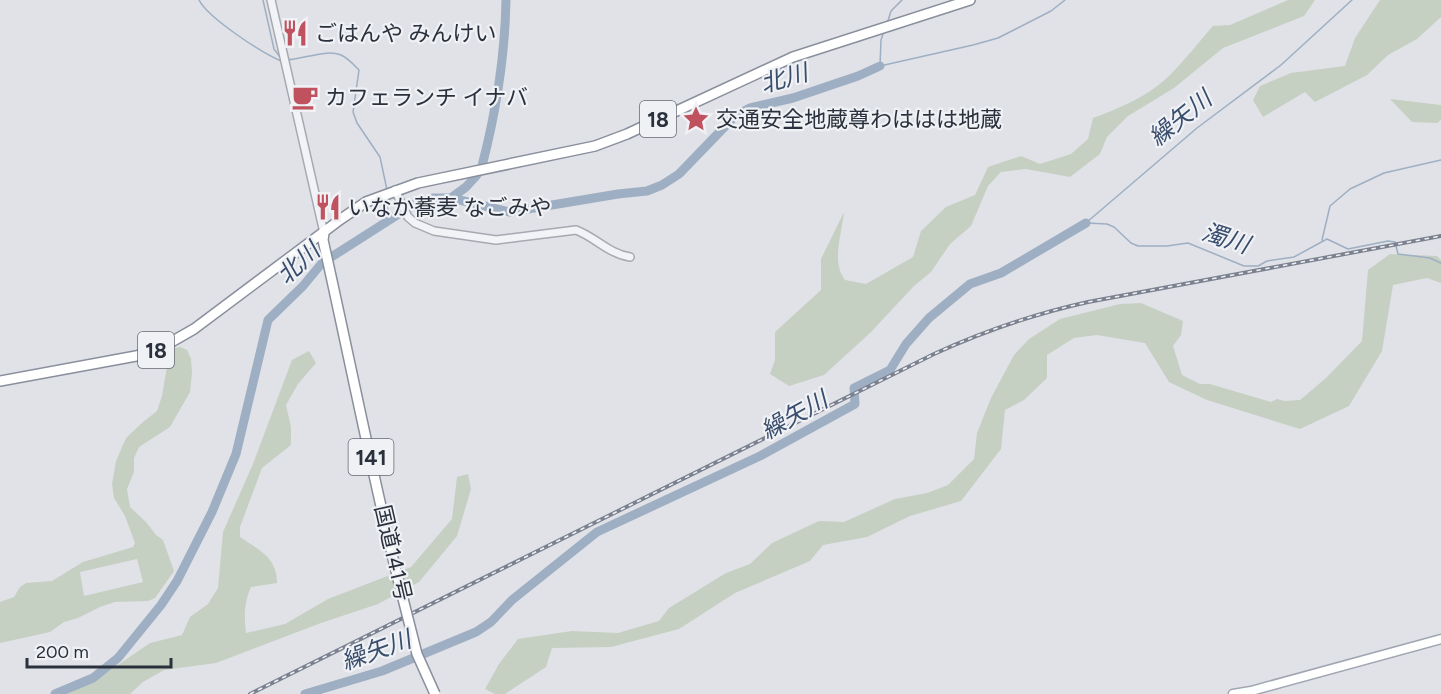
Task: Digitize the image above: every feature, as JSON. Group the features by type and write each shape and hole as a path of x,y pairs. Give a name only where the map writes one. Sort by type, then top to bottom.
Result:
{"highway":[{"name":"18","path":"0,381 136,356 159,349 194,329 366,202 395,190 436,179 595,146 627,134 793,57 970,0"},
{"name":"国道141号","path":"324,233 340,320 397,575 417,654 435,694"}],"main road":[{"path":"1233,694 1441,639"}],"street":[{"path":"271,0 324,233"},
{"path":"395,190 408,217 415,223 434,231 496,240 576,230 585,233 619,255 630,257"}],"green space":[{"path":"1288,0 1315,0 1304,16 1223,48 1174,88 1128,116 1107,137 1100,154 1070,177 1026,169 1001,172 988,186 971,226 950,244 931,272 824,375 789,386 770,374 775,360 775,332 821,290 821,259 844,212 838,247 841,273 845,280 866,284 913,257 921,231 946,207 975,195 988,167 1021,156 1040,164 1071,154 1088,139 1093,118 1134,101 1153,89 1170,75 1213,26 1230,25"},
{"path":"1380,0 1441,0 1441,17 1417,39 1388,55 1367,75 1315,102 1305,92 1263,117 1253,100 1260,86 1291,73 1345,66 1355,38"},
{"path":"1390,99 1441,105 1441,120 1437,123 1412,122"},
{"path":"1390,254 1437,256 1441,260 1441,283 1427,278 1393,285 1382,351 1349,406 1300,429 1207,400 1169,382 1145,343 1097,335 1074,338 1047,355 1047,378 1024,400 1005,410 1001,449 961,501 910,516 867,537 823,545 810,561 735,593 679,629 611,647 552,648 546,667 505,694 495,694 485,689 499,664 518,639 572,631 618,633 659,621 669,608 726,573 750,564 772,543 819,521 844,522 895,499 927,493 948,485 974,459 977,433 991,398 1014,355 1029,339 1060,319 1120,304 1141,303 1183,321 1181,335 1173,346 1182,375 1200,384 1210,384 1271,402 1277,399 1300,400 1326,378 1362,341 1368,270"},
{"path":"180,347 187,350 191,359 192,373 190,392 170,427 139,447 134,458 134,472 127,489 130,507 163,540 174,571 155,598 148,601 115,602 64,622 50,632 0,643 0,602 14,597 20,587 26,583 52,581 83,562 133,547 135,543 125,516 114,498 112,484 116,461 126,438 157,411 162,396 170,349","holes":["137,559 143,582 84,596 80,572"]},
{"path":"309,351 316,363 298,384 286,405 291,427 291,445 262,468 240,527 240,537 260,550 270,560 277,583 251,587 245,610 246,633 285,624 328,599 411,567 452,519 457,477 468,474 471,489 457,536 419,582 378,604 216,663 164,670 143,682 130,694 67,694 115,667 150,643 182,635 190,617 208,604 218,588 223,532 253,464 292,360"}],"waterway":[{"path":"199,0 224,25 261,51 281,61"},
{"path":"263,0 274,49 283,61"},
{"path":"482,166 499,84 506,0"},
{"path":"887,24 891,11 902,0"},
{"name":"北川","path":"884,31 881,40 880,66 998,38 1051,11 1065,0"},
{"name":"繰矢川","path":"1087,222 1197,128 1281,65 1352,0"},
{"path":"287,60 335,53 346,58 359,70 353,112 357,123 380,157 387,190"},
{"name":"北川","path":"55,694 93,678 118,658 161,605 177,581 212,512 236,454 268,320 303,286 322,263 416,203 433,198 451,198 510,212 647,191 679,174 736,115 750,108 793,98 858,76 880,66"},
{"path":"1322,240 1330,206 1350,189 1384,173 1441,160"},
{"path":"451,198 477,175"},
{"path":"386,220 388,217 387,198"},
{"name":"濁川","path":"1086,223 1107,224 1114,227 1131,243 1138,246 1188,243 1244,266 1258,266 1267,261 1294,257 1327,239 1348,249 1388,241 1395,242 1398,254 1430,258 1441,263"},
{"name":"繰矢川","path":"305,694 382,671 476,632 491,622 512,600 597,532 760,456 855,404 854,388 890,370 906,344 929,318 970,284 1001,273 1086,223"}],"railway":[{"path":"250,694 934,354 972,338 1009,324 1088,302 1441,236"}],"place":[{"name":"ごはんや みんけい","path":"295,33"},
{"name":"カフェランチ イナバ","path":"305,97"},
{"name":"交通安全地蔵尊わははは地蔵","path":"696,119"},
{"name":"いなか蕎麦 なごみや","path":"328,207"}]}
